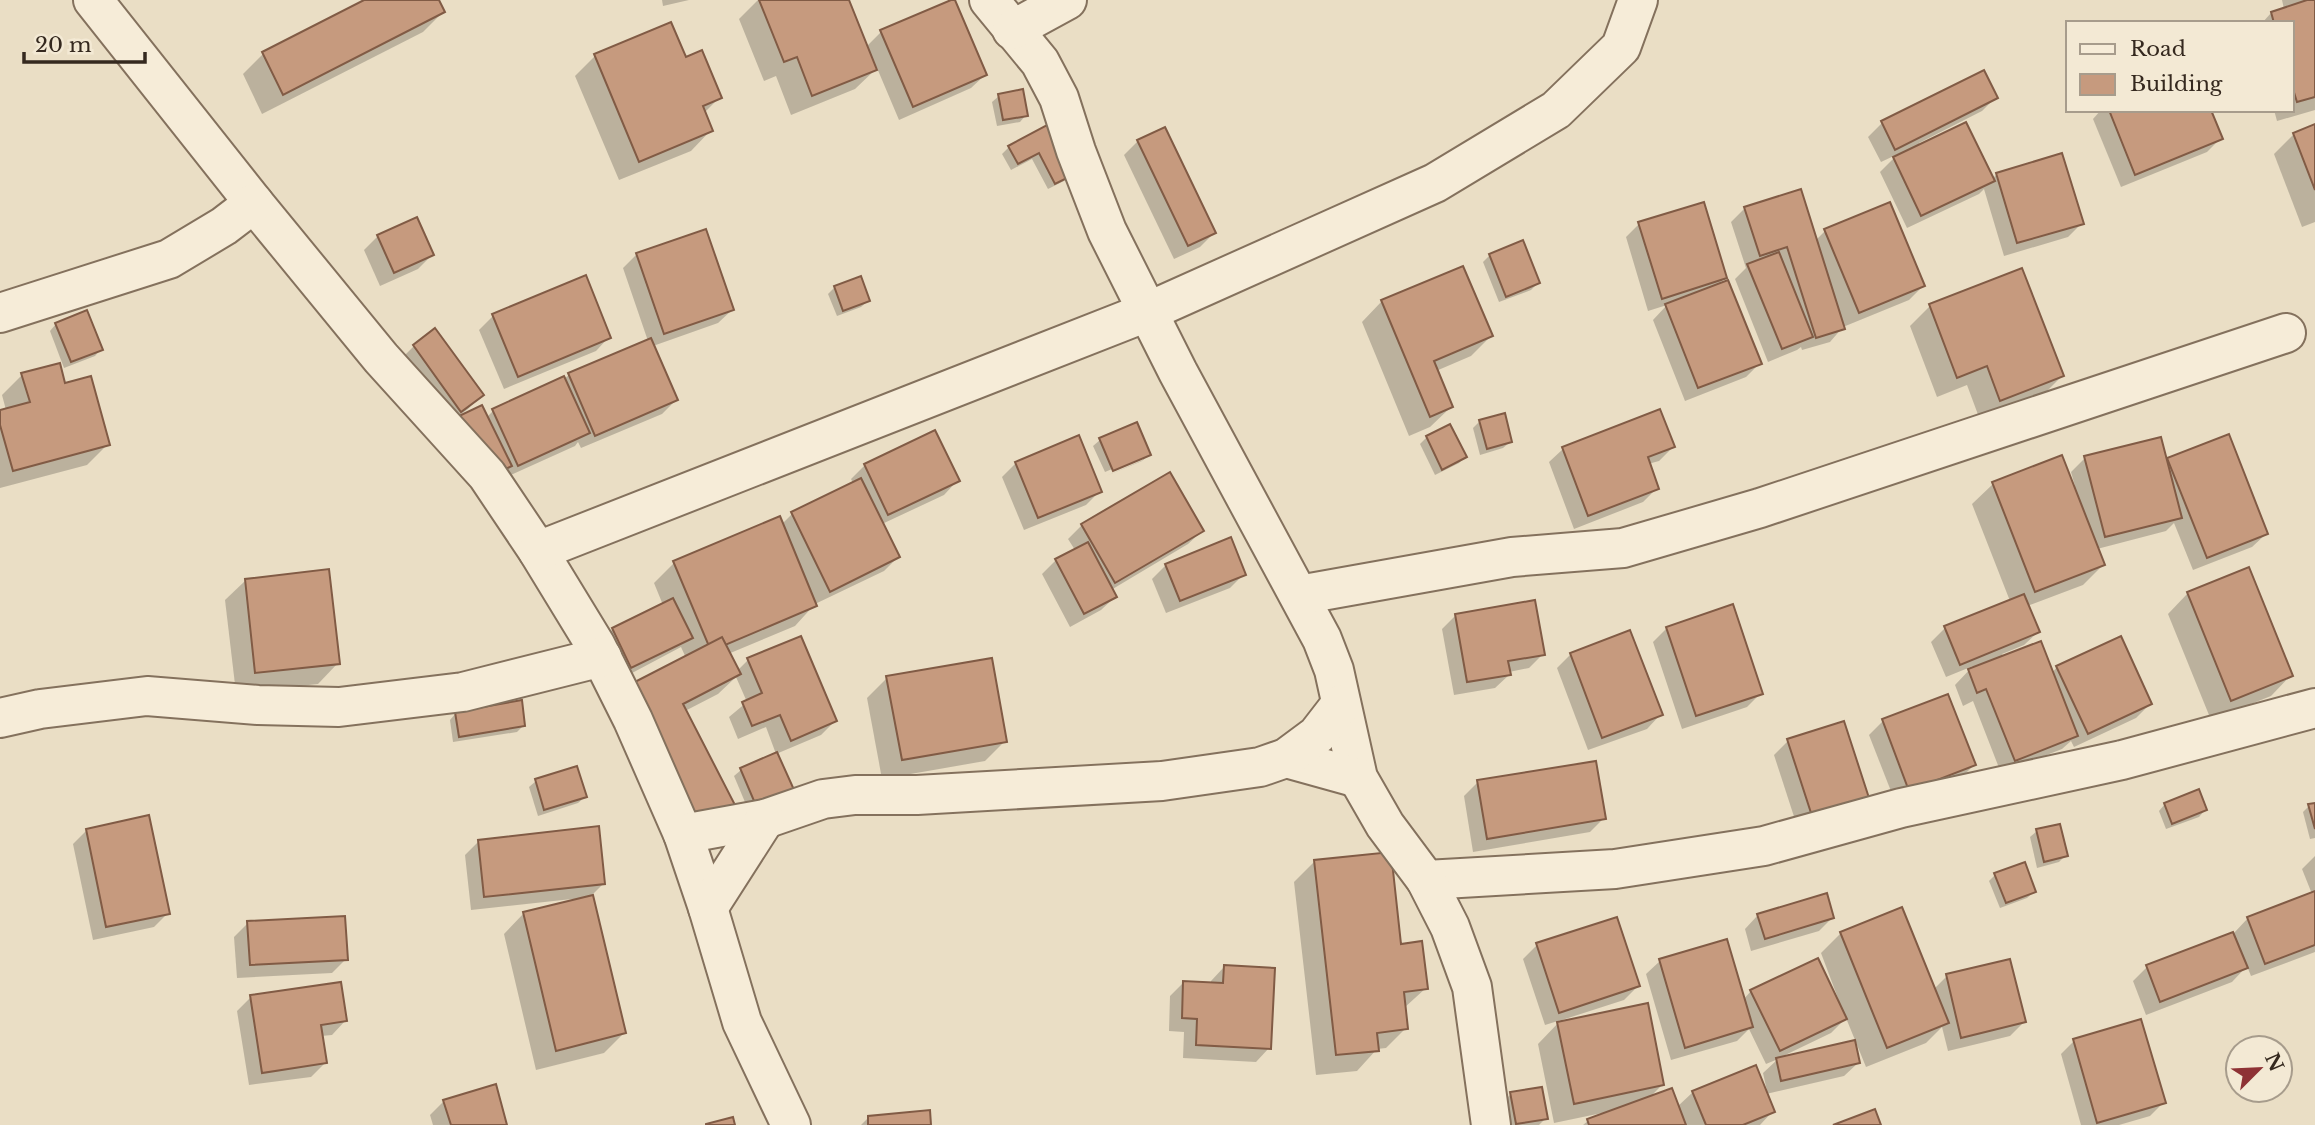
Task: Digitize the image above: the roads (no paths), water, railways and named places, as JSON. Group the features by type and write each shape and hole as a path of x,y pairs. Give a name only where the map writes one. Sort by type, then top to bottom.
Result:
{"street":[{"path":"93,0 254,203 382,358 487,475 537,551 602,657 633,720 683,834 742,1022 792,1125"},
{"path":"989,0 1040,62 1059,97 1076,151 1107,231 1178,372 1322,639 1334,670 1359,778 1385,825 1426,880 1450,927 1472,987 1491,1125"},
{"path":"1012,30 1067,0"},
{"path":"537,551 1147,312 1435,183 1556,110 1621,47 1638,0"},
{"path":"0,313 169,259 224,226 254,203"},
{"path":"1299,596 1512,557 1623,548 1760,508 2286,332"},
{"path":"0,718 40,709 147,696 258,705 339,707 463,691 602,657"},
{"path":"683,834 765,819 823,799 855,795 917,795 1162,781 1260,767 1286,758 1317,735 1341,704"},
{"path":"1426,880 1615,869 1764,846 1901,808 2122,760 2315,708"},
{"path":"1286,758 1359,778"},
{"path":"708,908 765,819"}]}
